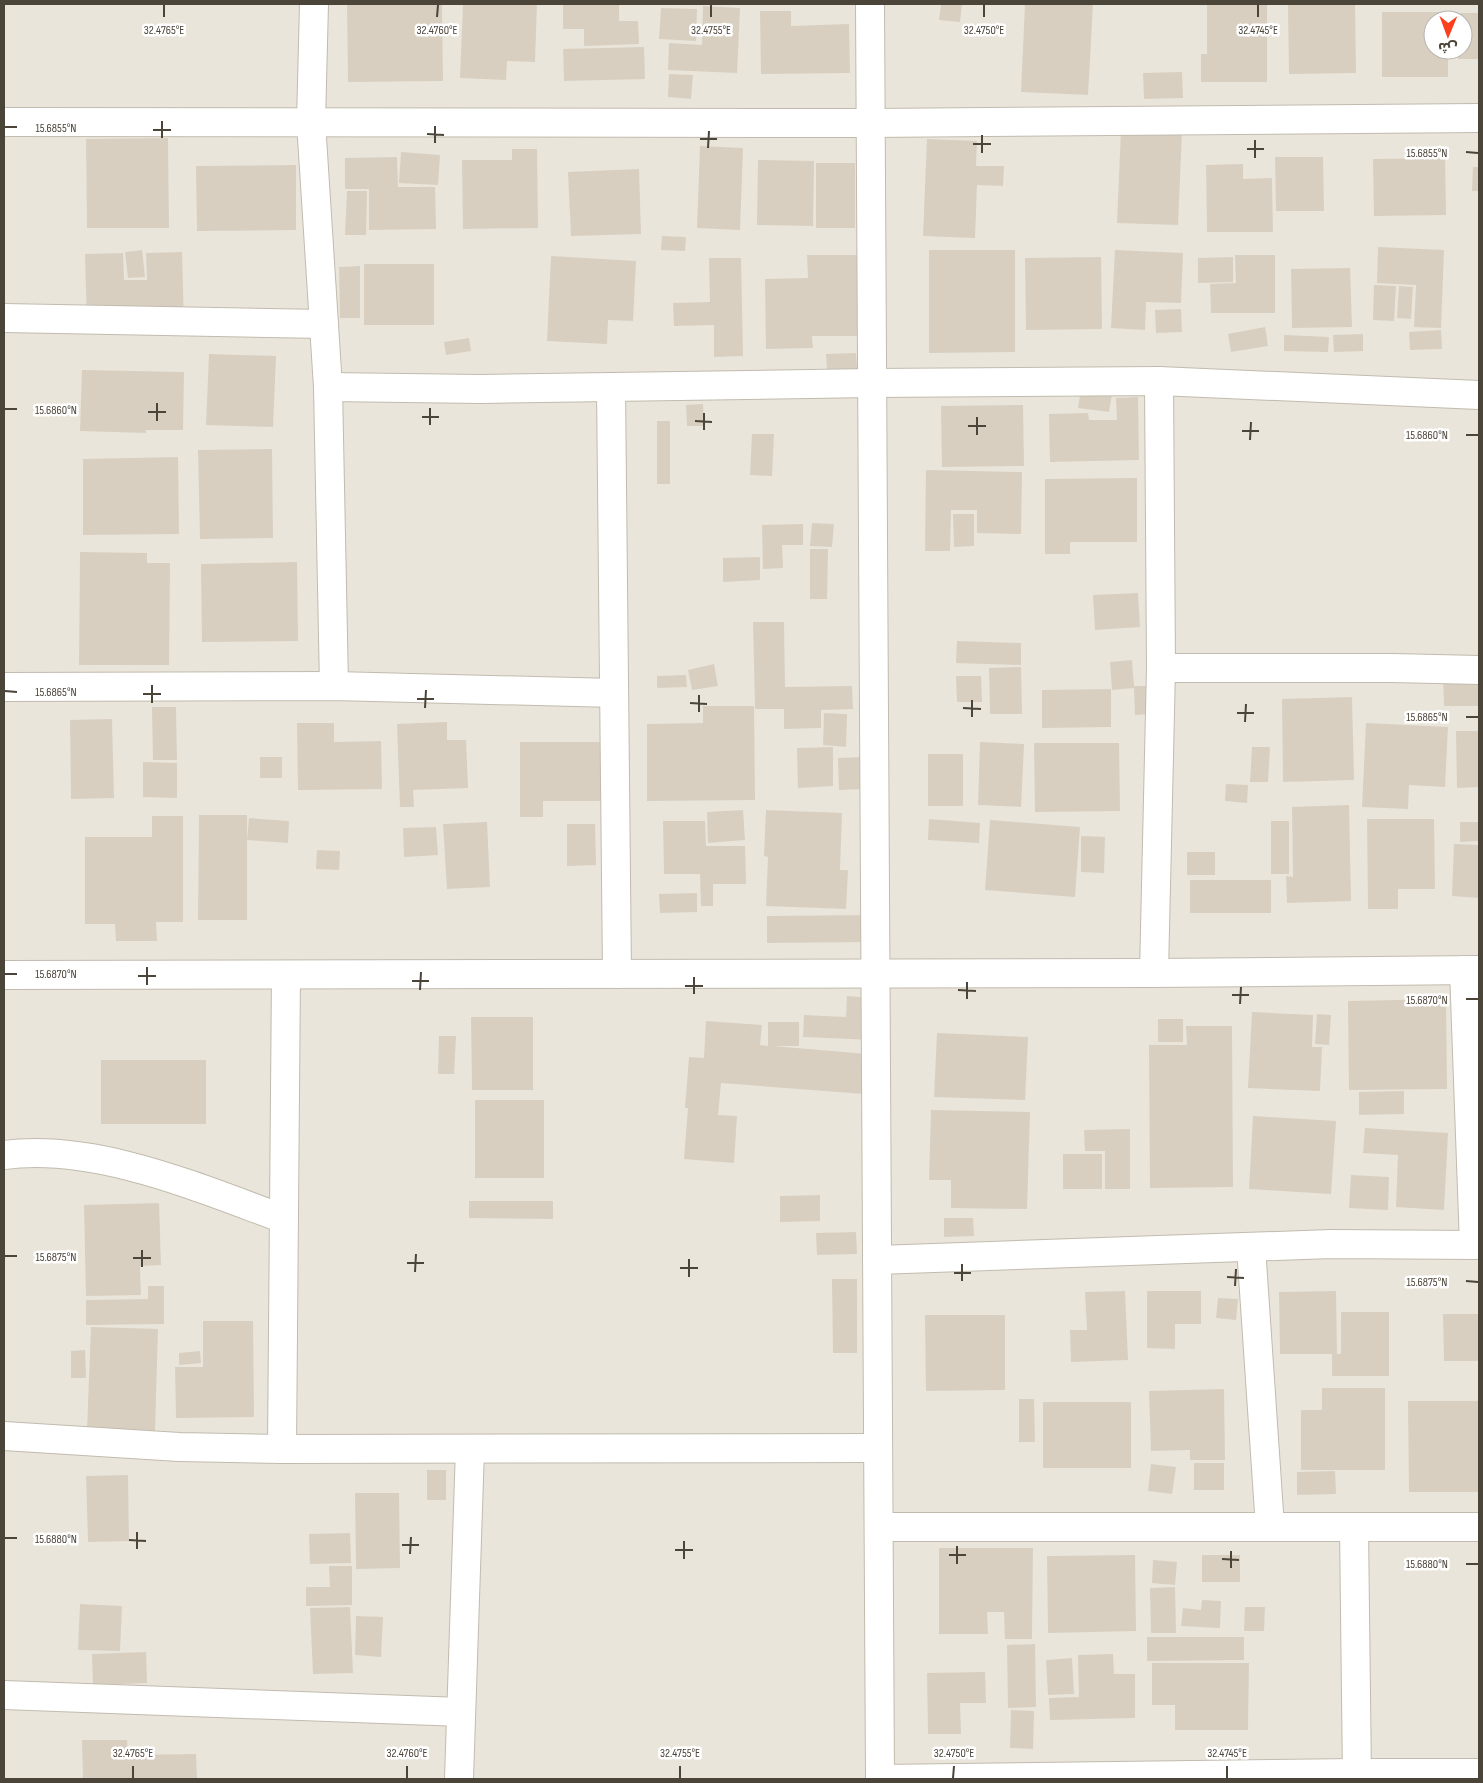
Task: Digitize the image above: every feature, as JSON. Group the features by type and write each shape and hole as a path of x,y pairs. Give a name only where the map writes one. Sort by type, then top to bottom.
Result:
{"street":[{"path":"314,4 311,122 328,387 334,686"},
{"path":"870,4 880,1779 1357,1776 1479,1773"},
{"path":"4,122 870,123 1479,118"},
{"path":"4,318 324,324"},
{"path":"328,387 481,389 1159,381 1479,395"},
{"path":"1154,974 1162,668 1159,381"},
{"path":"611,387 618,974"},
{"path":"1162,668 1479,670"},
{"path":"4,687 334,686 614,693"},
{"path":"4,975 1154,974 1472,970 1477,1246 1331,1244 877,1260"},
{"path":"282,1449 286,975"},
{"path":"4,1155 23,1152 63,1154 120,1164 198,1187 284,1219"},
{"path":"1251,1247 1270,1527"},
{"path":"4,1436 179,1447 282,1449 878,1448"},
{"path":"459,1779 470,1449"},
{"path":"1354,1527 1357,1776"},
{"path":"878,1528 1479,1527"},
{"path":"4,1694 461,1712"}],"shaded area":[{"path":"4,4 1479,4 1479,1779 4,1779"}],"building":[{"path":"347,4 442,4 443,81 348,82"},
{"path":"463,4 537,4 535,62 507,61 506,80 460,78"},
{"path":"563,4 619,4 619,21 638,21 639,44 584,46 584,29 563,29"},
{"path":"941,4 962,4 960,22 939,20"},
{"path":"1025,4 1093,5 1088,95 1021,92"},
{"path":"1207,4 1267,4 1267,82 1201,82 1201,54 1207,54"},
{"path":"1288,4 1355,4 1356,73 1289,74"},
{"path":"703,6 740,8 737,73 668,70 669,43 702,45"},
{"path":"661,8 697,9 696,41 659,39"},
{"path":"760,11 791,11 791,26 849,24 850,73 761,74"},
{"path":"1382,12 1423,12 1423,60 1448,60 1448,77 1382,77"},
{"path":"1473,13 1479,13 1479,59 1473,59"},
{"path":"644,47 645,79 564,81 563,49"},
{"path":"1182,72 1183,98 1144,99 1143,73"},
{"path":"669,74 693,75 691,99 668,97"},
{"path":"1121,130 1182,132 1178,225 1117,223"},
{"path":"168,138 169,228 87,228 86,139"},
{"path":"927,139 977,141 976,166 1004,166 1003,186 977,185 975,238 923,236"},
{"path":"700,146 743,148 740,230 697,228"},
{"path":"512,149 537,149 538,228 463,229 462,160 512,160"},
{"path":"401,152 440,155 438,185 399,183"},
{"path":"397,157 398,187 435,187 436,229 369,230 369,189 345,189 345,158"},
{"path":"1275,157 1323,157 1324,211 1276,211"},
{"path":"1445,158 1446,215 1374,216 1373,159"},
{"path":"758,160 814,161 813,226 757,225"},
{"path":"816,163 855,163 855,228 816,228"},
{"path":"1243,164 1243,179 1272,178 1273,232 1207,232 1206,165"},
{"path":"296,165 296,230 197,231 196,166"},
{"path":"1473,167 1479,167 1479,191 1472,191"},
{"path":"639,169 641,234 571,236 568,172"},
{"path":"347,191 367,191 366,235 345,235"},
{"path":"662,236 686,237 685,251 661,250"},
{"path":"1378,247 1444,250 1441,328 1414,327 1416,285 1377,283"},
{"path":"142,250 145,277 128,278 125,252"},
{"path":"929,250 1015,250 1015,352 929,353"},
{"path":"1115,250 1183,253 1181,303 1146,302 1145,330 1111,328"},
{"path":"182,252 184,324 87,326 85,254 123,253 124,280 147,280 146,253"},
{"path":"807,255 859,255 859,336 812,336 813,348 766,349 765,279 808,278"},
{"path":"1235,255 1275,255 1275,313 1211,313 1210,284 1236,283"},
{"path":"551,256 636,261 633,321 608,320 607,344 547,341"},
{"path":"1101,257 1102,329 1026,330 1025,258"},
{"path":"1233,257 1233,282 1198,283 1198,258"},
{"path":"709,258 741,258 743,356 714,357 714,325 674,326 673,303 710,302"},
{"path":"364,264 434,264 434,325 364,325"},
{"path":"360,266 360,318 340,318 339,267"},
{"path":"1350,268 1352,327 1292,328 1291,269"},
{"path":"1374,285 1396,286 1394,321 1373,320"},
{"path":"1399,286 1413,287 1411,319 1397,318"},
{"path":"1181,309 1182,332 1156,333 1155,310"},
{"path":"1265,327 1268,346 1231,352 1228,334"},
{"path":"1441,330 1442,349 1410,350 1409,332"},
{"path":"1363,334 1363,351 1334,352 1333,335"},
{"path":"1284,335 1329,337 1328,352 1284,351"},
{"path":"469,338 471,351 446,355 444,342"},
{"path":"856,353 857,369 827,370 826,354"},
{"path":"209,354 276,356 273,427 206,425"},
{"path":"82,370 184,372 183,430 146,430 146,433 80,431"},
{"path":"1081,389 1112,394 1109,412 1078,408"},
{"path":"1138,397 1139,460 1050,462 1049,414 1088,413 1089,420 1117,420 1116,398"},
{"path":"703,404 704,426 687,426 686,405"},
{"path":"1023,405 1024,466 942,467 941,406"},
{"path":"657,421 670,421 670,484 657,484"},
{"path":"752,434 774,434 772,476 750,475"},
{"path":"272,449 273,538 200,539 198,450"},
{"path":"178,457 179,534 83,535 83,459"},
{"path":"926,470 1022,472 1021,534 977,533 977,510 951,510 950,551 925,551"},
{"path":"1137,478 1137,542 1070,542 1070,554 1045,554 1045,479"},
{"path":"953,514 974,514 974,546 954,547"},
{"path":"812,523 834,524 832,547 810,546"},
{"path":"803,524 803,545 782,545 783,568 763,569 762,525"},
{"path":"810,549 828,549 827,599 810,599"},
{"path":"80,552 147,553 147,563 170,563 169,665 79,665"},
{"path":"760,557 760,580 723,582 723,558"},
{"path":"297,562 298,641 202,642 201,564"},
{"path":"1138,593 1140,627 1095,630 1093,595"},
{"path":"753,622 784,622 785,687 852,686 853,709 821,710 821,728 784,729 784,709 755,709"},
{"path":"957,641 1021,643 1021,665 956,663"},
{"path":"1132,660 1134,686 1149,686 1150,714 1135,715 1134,688 1112,690 1110,662"},
{"path":"714,664 718,686 692,690 688,670"},
{"path":"1021,667 1022,714 990,714 989,668"},
{"path":"686,675 687,687 657,688 657,676"},
{"path":"956,676 981,676 982,702 957,702"},
{"path":"1443,676 1479,676 1479,706 1444,706"},
{"path":"1111,689 1111,727 1042,728 1042,690"},
{"path":"1352,697 1354,780 1283,782 1282,699"},
{"path":"703,706 754,706 755,800 647,801 647,724 703,723"},
{"path":"152,707 176,707 177,760 153,760"},
{"path":"824,713 847,714 846,747 823,745"},
{"path":"112,719 114,798 71,799 70,720"},
{"path":"447,722 447,740 466,740 468,788 413,790 414,807 400,807 397,724"},
{"path":"297,723 334,723 334,742 381,741 382,789 298,790"},
{"path":"1366,723 1448,727 1445,787 1409,785 1408,809 1362,807"},
{"path":"1456,731 1479,731 1479,787 1457,788"},
{"path":"520,742 601,742 601,801 543,801 543,817 520,817"},
{"path":"980,742 1024,744 1021,807 978,805"},
{"path":"1034,743 1119,743 1120,811 1035,812"},
{"path":"833,747 833,786 798,788 797,748"},
{"path":"1252,747 1270,747 1268,782 1250,782"},
{"path":"928,754 963,754 963,806 928,806"},
{"path":"260,757 282,757 282,778 260,778"},
{"path":"863,757 863,789 839,790 838,758"},
{"path":"143,762 177,763 177,798 143,797"},
{"path":"1226,784 1248,785 1247,803 1225,801"},
{"path":"1349,805 1351,901 1287,903 1286,876 1293,877 1292,807"},
{"path":"743,810 745,840 708,843 707,812"},
{"path":"766,810 842,813 840,870 848,870 846,909 766,906 768,857 764,856"},
{"path":"199,815 247,815 247,920 198,920"},
{"path":"152,816 183,816 183,922 156,922 157,941 116,941 115,924 85,924 85,837 152,837"},
{"path":"249,818 289,821 288,843 247,840"},
{"path":"929,819 980,823 979,843 928,840"},
{"path":"1367,819 1434,819 1435,889 1398,889 1398,909 1368,909"},
{"path":"990,820 1080,827 1075,897 985,890"},
{"path":"663,821 705,821 706,846 745,846 746,884 713,884 713,906 701,906 700,874 664,874"},
{"path":"1271,821 1289,821 1289,874 1271,874"},
{"path":"487,822 490,887 447,889 443,824"},
{"path":"1460,822 1479,822 1479,841 1460,842"},
{"path":"567,824 595,824 596,865 567,866"},
{"path":"436,827 438,855 404,857 403,828"},
{"path":"1081,836 1105,837 1104,873 1081,872"},
{"path":"1454,844 1479,845 1479,898 1452,896"},
{"path":"317,850 340,851 339,870 316,869"},
{"path":"1187,852 1215,852 1215,875 1187,875"},
{"path":"1190,880 1271,880 1271,913 1190,913"},
{"path":"697,893 697,912 660,913 659,894"},
{"path":"872,915 872,942 767,943 767,916"},
{"path":"847,996 873,998 871,1040 803,1037 804,1015 846,1017"},
{"path":"1446,999 1447,1089 1349,1090 1348,1001"},
{"path":"1252,1012 1313,1015 1312,1047 1322,1047 1320,1091 1248,1088"},
{"path":"1317,1014 1331,1015 1329,1045 1315,1044"},
{"path":"471,1017 533,1017 533,1090 472,1090"},
{"path":"1158,1019 1183,1019 1183,1042 1158,1042"},
{"path":"706,1021 762,1025 760,1045 768,1046 768,1022 799,1022 799,1046 773,1046 867,1054 864,1094 721,1083 718,1115 737,1116 734,1163 684,1159 689,1057 704,1058"},
{"path":"1186,1026 1232,1026 1233,1187 1150,1188 1149,1045 1187,1045"},
{"path":"937,1033 1028,1037 1025,1100 934,1097"},
{"path":"439,1036 456,1036 454,1074 438,1074"},
{"path":"101,1060 206,1060 206,1124 101,1124"},
{"path":"1404,1091 1404,1114 1359,1115 1359,1092"},
{"path":"475,1100 544,1100 544,1178 475,1178"},
{"path":"931,1110 1030,1112 1027,1209 951,1208 951,1180 929,1180"},
{"path":"1253,1116 1336,1121 1331,1194 1249,1189"},
{"path":"1365,1128 1448,1133 1444,1210 1396,1207 1398,1155 1363,1153"},
{"path":"1130,1129 1130,1189 1105,1189 1105,1151 1085,1151 1084,1130"},
{"path":"1063,1154 1102,1154 1102,1189 1063,1189"},
{"path":"1351,1175 1389,1177 1388,1210 1349,1208"},
{"path":"820,1195 820,1221 780,1222 780,1196"},
{"path":"469,1201 553,1201 553,1219 469,1218"},
{"path":"159,1203 161,1265 140,1266 141,1295 86,1296 84,1205"},
{"path":"944,1218 973,1218 974,1236 944,1237"},
{"path":"856,1232 857,1254 817,1255 816,1233"},
{"path":"832,1279 857,1279 857,1353 833,1353"},
{"path":"148,1286 164,1286 164,1324 86,1325 86,1300 148,1299"},
{"path":"1125,1291 1128,1360 1071,1362 1070,1330 1087,1330 1085,1292"},
{"path":"1147,1291 1201,1291 1201,1324 1175,1324 1175,1349 1147,1348"},
{"path":"1336,1291 1337,1354 1341,1354 1341,1312 1389,1312 1389,1376 1332,1376 1332,1354 1280,1354 1279,1292"},
{"path":"1218,1298 1238,1299 1236,1320 1216,1318"},
{"path":"1443,1314 1479,1314 1479,1361 1444,1361"},
{"path":"925,1315 1005,1315 1005,1390 926,1391"},
{"path":"203,1321 253,1321 254,1417 176,1418 175,1367 203,1367"},
{"path":"91,1327 158,1329 155,1432 87,1430"},
{"path":"85,1350 86,1378 71,1378 71,1351"},
{"path":"200,1351 201,1363 179,1365 179,1353"},
{"path":"1322,1388 1385,1388 1385,1470 1301,1470 1301,1410 1322,1410"},
{"path":"1224,1389 1225,1460 1190,1460 1190,1450 1151,1451 1149,1391"},
{"path":"1019,1399 1034,1399 1035,1442 1019,1442"},
{"path":"1408,1401 1479,1401 1479,1492 1409,1492"},
{"path":"1043,1402 1131,1402 1131,1468 1043,1468"},
{"path":"1194,1463 1224,1463 1224,1490 1194,1490"},
{"path":"1151,1464 1176,1467 1172,1494 1148,1491"},
{"path":"427,1470 446,1470 446,1500 427,1500"},
{"path":"1335,1471 1336,1494 1297,1495 1297,1472"},
{"path":"128,1475 129,1541 88,1542 86,1476"},
{"path":"355,1493 399,1493 400,1568 356,1569"},
{"path":"350,1533 351,1563 310,1564 309,1534"},
{"path":"939,1548 1033,1548 1032,1639 1005,1639 1004,1612 987,1612 988,1634 939,1634"},
{"path":"1135,1555 1136,1631 1048,1633 1047,1556"},
{"path":"1202,1555 1240,1555 1240,1582 1202,1582"},
{"path":"1153,1560 1177,1562 1175,1585 1152,1583"},
{"path":"329,1566 352,1566 352,1605 306,1606 306,1587 330,1587"},
{"path":"1175,1587 1176,1633 1151,1633 1150,1588"},
{"path":"1202,1600 1221,1601 1220,1628 1181,1626 1183,1608 1201,1610"},
{"path":"80,1604 122,1606 120,1651 78,1650"},
{"path":"350,1607 353,1673 313,1674 310,1608"},
{"path":"1245,1607 1265,1607 1264,1631 1244,1631"},
{"path":"356,1616 383,1617 381,1657 355,1655"},
{"path":"1147,1637 1244,1637 1244,1660 1147,1661"},
{"path":"1035,1644 1036,1707 1008,1708 1007,1645"},
{"path":"146,1652 147,1683 93,1685 92,1654"},
{"path":"1113,1654 1114,1674 1135,1674 1135,1718 1050,1720 1049,1698 1079,1697 1078,1655"},
{"path":"1072,1658 1074,1694 1048,1695 1046,1660"},
{"path":"1152,1663 1249,1663 1248,1730 1175,1730 1175,1705 1152,1705"},
{"path":"985,1672 986,1703 960,1703 961,1734 928,1734 927,1673"},
{"path":"1011,1710 1034,1711 1033,1749 1010,1748"},
{"path":"82,1740 127,1740 128,1755 196,1754 197,1779 83,1779"}]}
